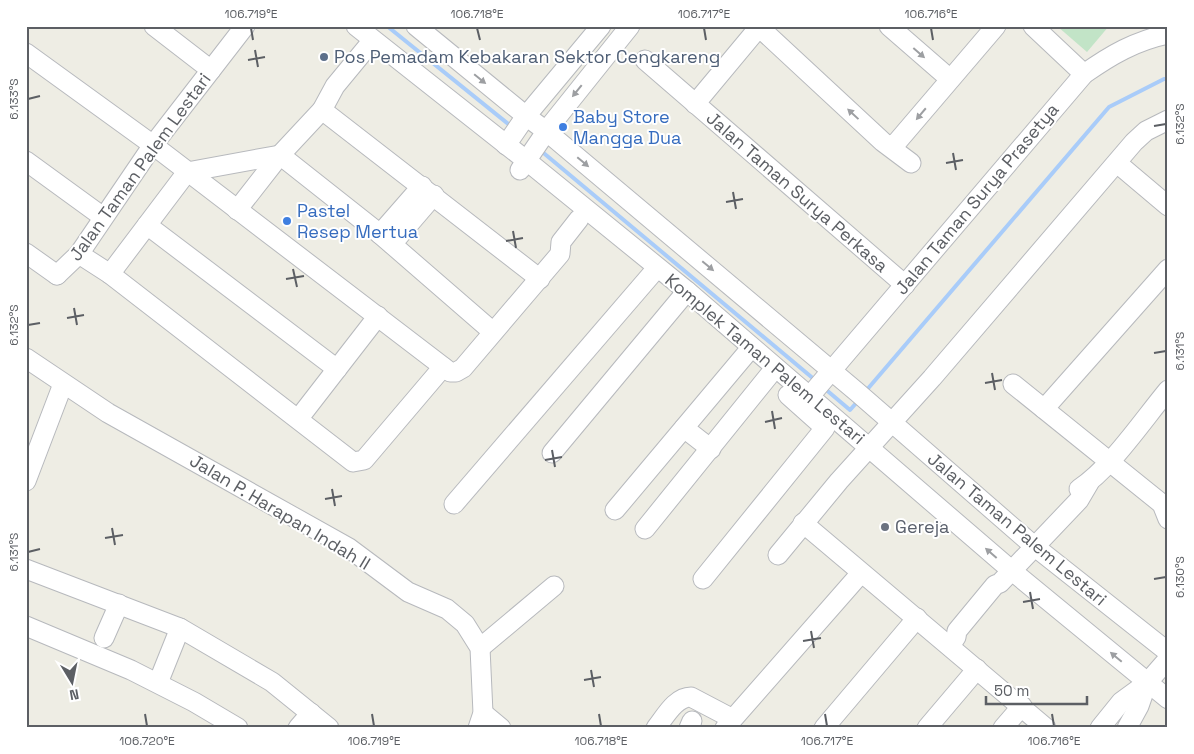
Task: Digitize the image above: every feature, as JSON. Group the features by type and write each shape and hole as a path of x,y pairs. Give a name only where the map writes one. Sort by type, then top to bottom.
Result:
{"street":[{"path":"154,26 212,70"},
{"name":"Jalan Taman Palem Lestari","path":"26,253 57,275 78,254 152,145 212,70 244,26"},
{"name":"Komplek Taman Palem Lestari","path":"356,26 370,43 508,143 533,151 821,384 869,447 1006,576 1168,699"},
{"name":"Komplek Taman Palem Lestari","path":"416,26 523,120 533,151 654,272 686,291 750,348 772,373 821,384 864,397"},
{"path":"508,143 523,120 601,26 624,33 533,151"},
{"path":"889,26 950,79"},
{"path":"890,146 897,142 996,26"},
{"path":"1033,26 1084,74"},
{"path":"695,104 760,27 882,142 890,146 910,163"},
{"name":"Jalan Taman Surya Prasetya","path":"821,384 1084,74 1120,50 1146,39 1168,34"},
{"path":"237,210 280,155 322,110 335,86 370,43 533,151 579,219 654,272 454,504"},
{"path":"26,53 152,145 450,372 456,372 463,368 540,279 560,254 561,242 579,219"},
{"name":"Jalan Taman Surya Perkasa","path":"645,60 904,285"},
{"path":"322,110 428,190 540,279"},
{"path":"778,555 869,447 892,424 1117,163 1146,131 1168,120"},
{"path":"110,274 187,172 280,155 386,239 493,332"},
{"path":"26,160 103,217"},
{"path":"1117,163 1168,206"},
{"path":"386,239 428,190"},
{"path":"147,226 337,369"},
{"path":"78,254 110,274 299,418 353,462 359,463 364,460 443,367"},
{"path":"26,267 45,274 57,275"},
{"path":"1044,409 1166,273"},
{"path":"552,453 686,291"},
{"path":"299,418 378,316"},
{"path":"615,510 750,348"},
{"name":"Jalan P. Harapan Indah II","path":"26,358 108,413 349,548 408,592 447,609 465,624 480,648 480,721"},
{"path":"645,529 772,373 825,428 703,579"},
{"path":"26,481 63,384"},
{"path":"1013,384 1166,507"},
{"path":"953,642 961,636 1000,591 1006,576 1079,500 1089,483 1168,390"},
{"name":"Jalan Taman Palem Lestari","path":"864,397 892,424 1034,546 1168,652"},
{"path":"684,428 711,449"},
{"path":"804,523 861,573 917,618 953,642 977,669 1046,728"},
{"path":"27,570 180,628 272,682 329,728"},
{"path":"656,728 679,700 684,697 691,697 728,723 861,573"},
{"path":"480,648 554,586"},
{"path":"104,638 119,604"},
{"path":"824,728 917,618"},
{"path":"26,626 131,670 238,728"},
{"path":"158,683 180,628"},
{"path":"1100,728 1121,702 1146,683 1168,659"},
{"path":"927,728 977,669"},
{"path":"1127,728 1139,706 1146,683"},
{"path":"1003,728 1022,706"},
{"path":"298,728 311,713"},
{"path":"480,721 501,728"}],"green space":[{"path":"1057,26 1109,26 1087,52"}],"waterway":[{"path":"387,26 512,127"},
{"path":"865,392 1109,107 1164,79 1168,79"},
{"path":"540,150 815,380"},
{"path":"824,388 850,410 858,401"}],"place":[{"name":"Pos Pemadam Kebakaran Sektor Cengkareng","path":"324,57"},
{"name":"Baby Store Mangga Dua","path":"563,127"},
{"name":"Pastel Resep Mertua","path":"287,221"},
{"name":"Gereja","path":"885,527"}]}
